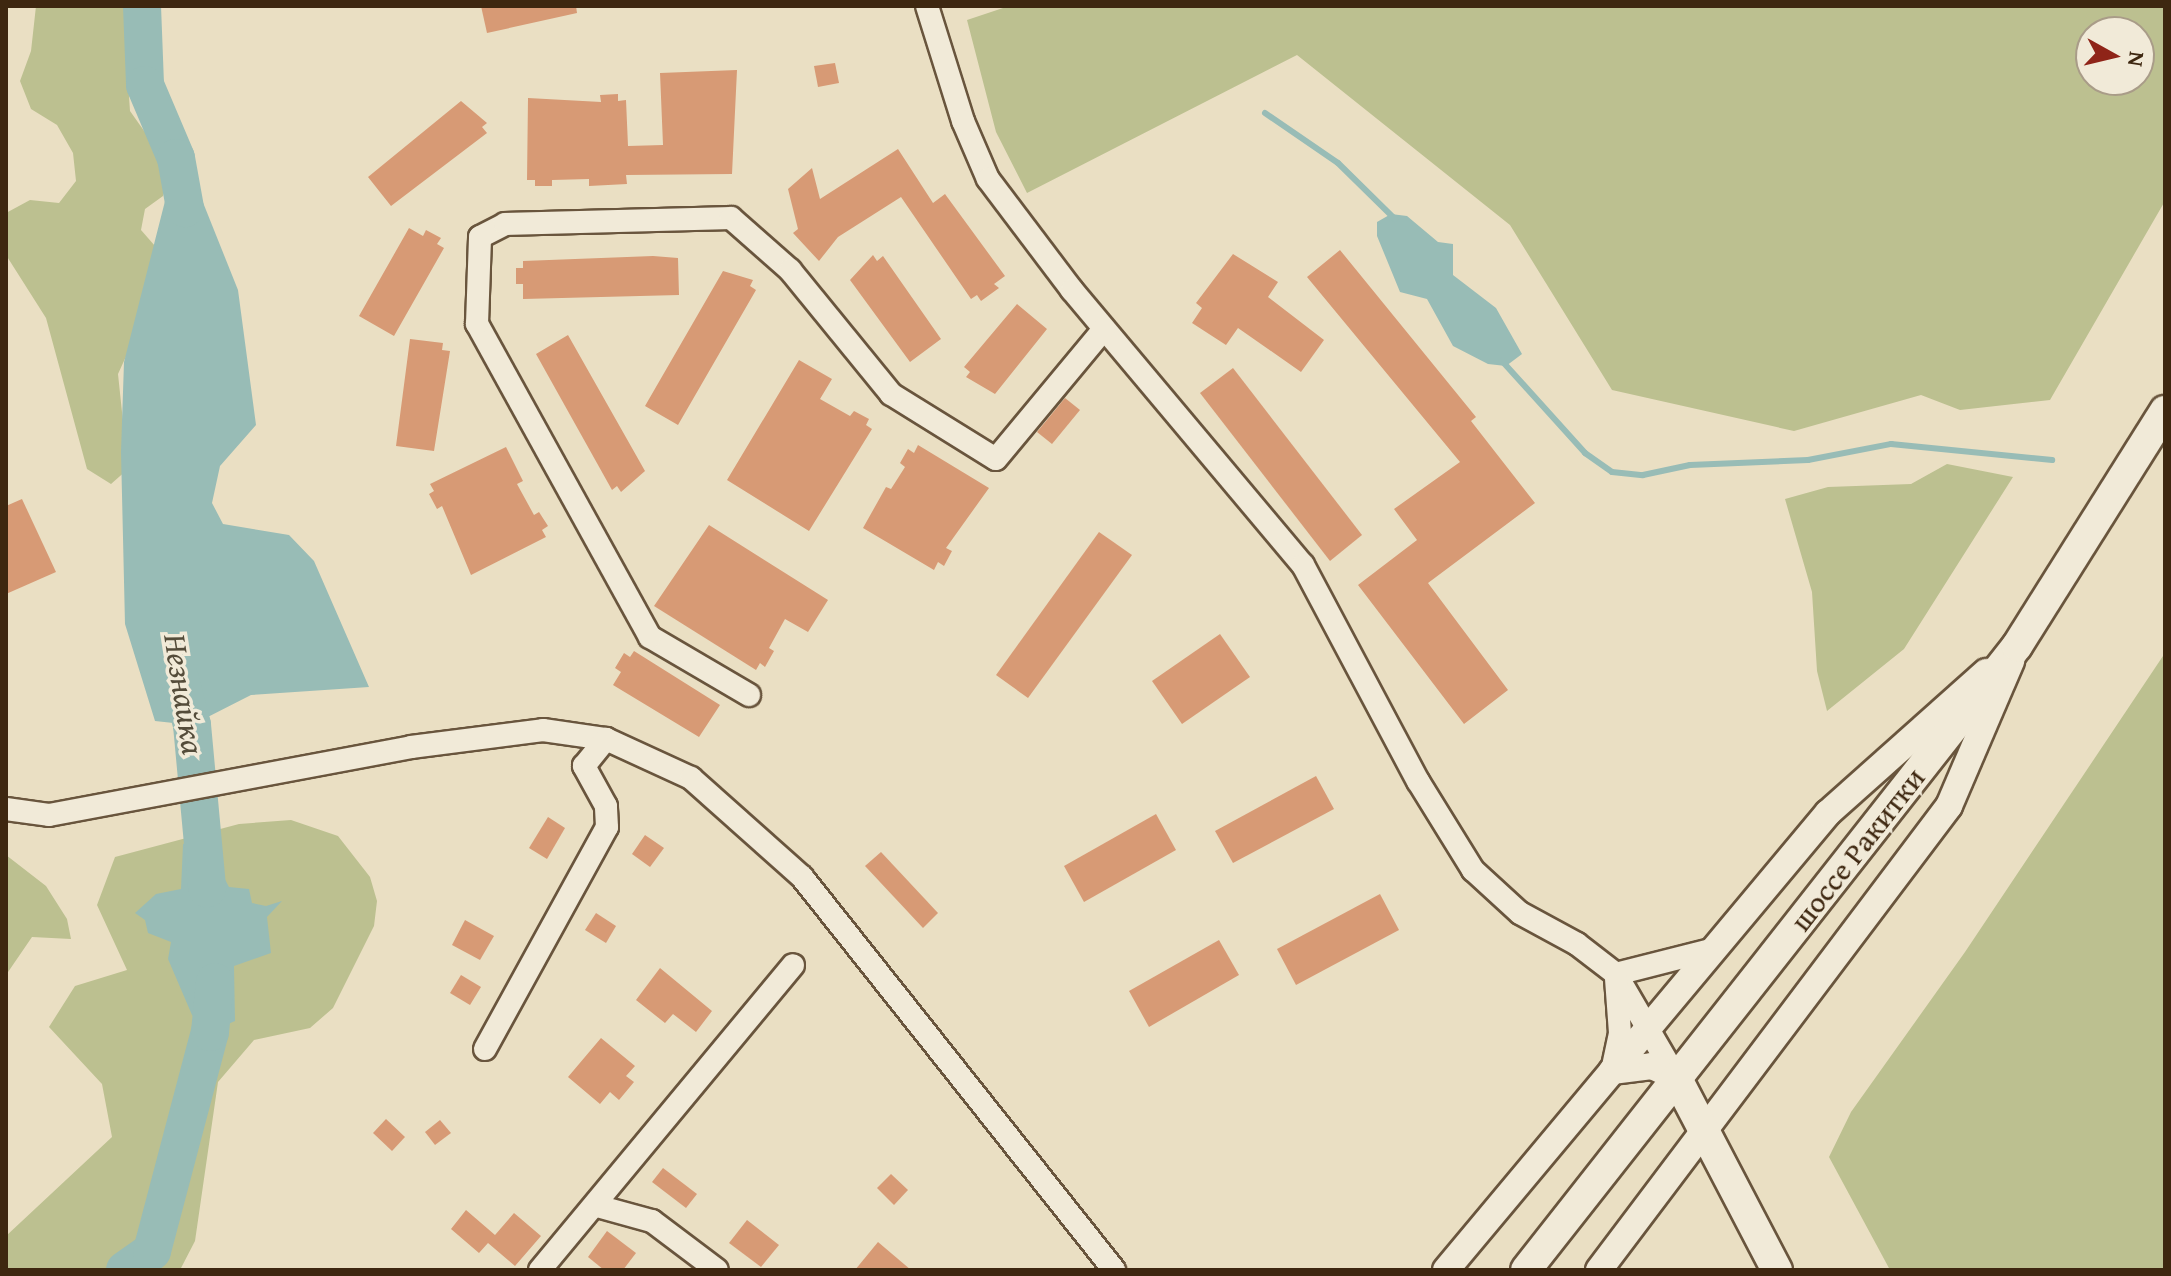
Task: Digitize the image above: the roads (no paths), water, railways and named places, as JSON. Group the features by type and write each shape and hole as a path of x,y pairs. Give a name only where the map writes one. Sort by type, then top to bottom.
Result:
{"main road":[{"name":"шоссе Ракитки","path":"1526,1270 2017,646 2165,411"},
{"path":"1676,1077 1777,1270"}],"street":[{"path":"927,6 963,121 988,179 1104,329 1303,565 1418,781 1473,870 1520,913 1577,944 1616,974 1649,1025 1676,1077"},
{"path":"749,695 650,637 477,324 480,237 505,224 731,218 790,270 891,394 996,459 1104,329"},
{"path":"1446,1270 1710,950 1828,813 2017,646"},
{"path":"1599,1270 1949,806 1991,717 2017,646"},
{"path":"6,809 49,815 411,747 543,730 606,739 691,778 802,877 1114,1270"},
{"path":"485,1049 607,827 606,806 584,766 606,739"},
{"path":"1616,974 1710,950"},
{"path":"540,1270 597,1206 793,965"},
{"path":"1612,1071 1620,1033 1616,974"},
{"path":"1612,1071 1652,1066 1676,1077"},
{"path":"597,1206 652,1221 717,1270"}],"water":[{"path":"176,158 200,195 238,290 256,425 220,466 212,503 223,524 289,535 314,561 369,687 251,695 192,725 155,721 125,624 121,452 124,362"},
{"path":"1391,214 1407,216 1438,242 1453,244 1453,275 1496,308 1522,354 1506,366 1488,364 1453,346 1427,299 1400,292 1377,236 1377,222"},
{"path":"204,839 229,887 249,889 252,903 266,906 282,901 267,917 271,953 234,966 235,1021 210,1032 192,1015 168,959 171,942 148,933 145,920 135,913 156,894 181,889 183,844"}],"waterway":[{"name":"Незнайка","path":"142,6 145,85 176,158 185,208"},
{"path":"1265,113 1338,163 1395,219"},
{"path":"1502,361 1585,453 1612,472 1643,475 1690,465 1808,460 1891,444 2052,460"},
{"name":"Незнайка","path":"179,676 192,725 207,888"},
{"name":"Незнайка","path":"125,1270 152,1251 210,1032 215,982"}]}
